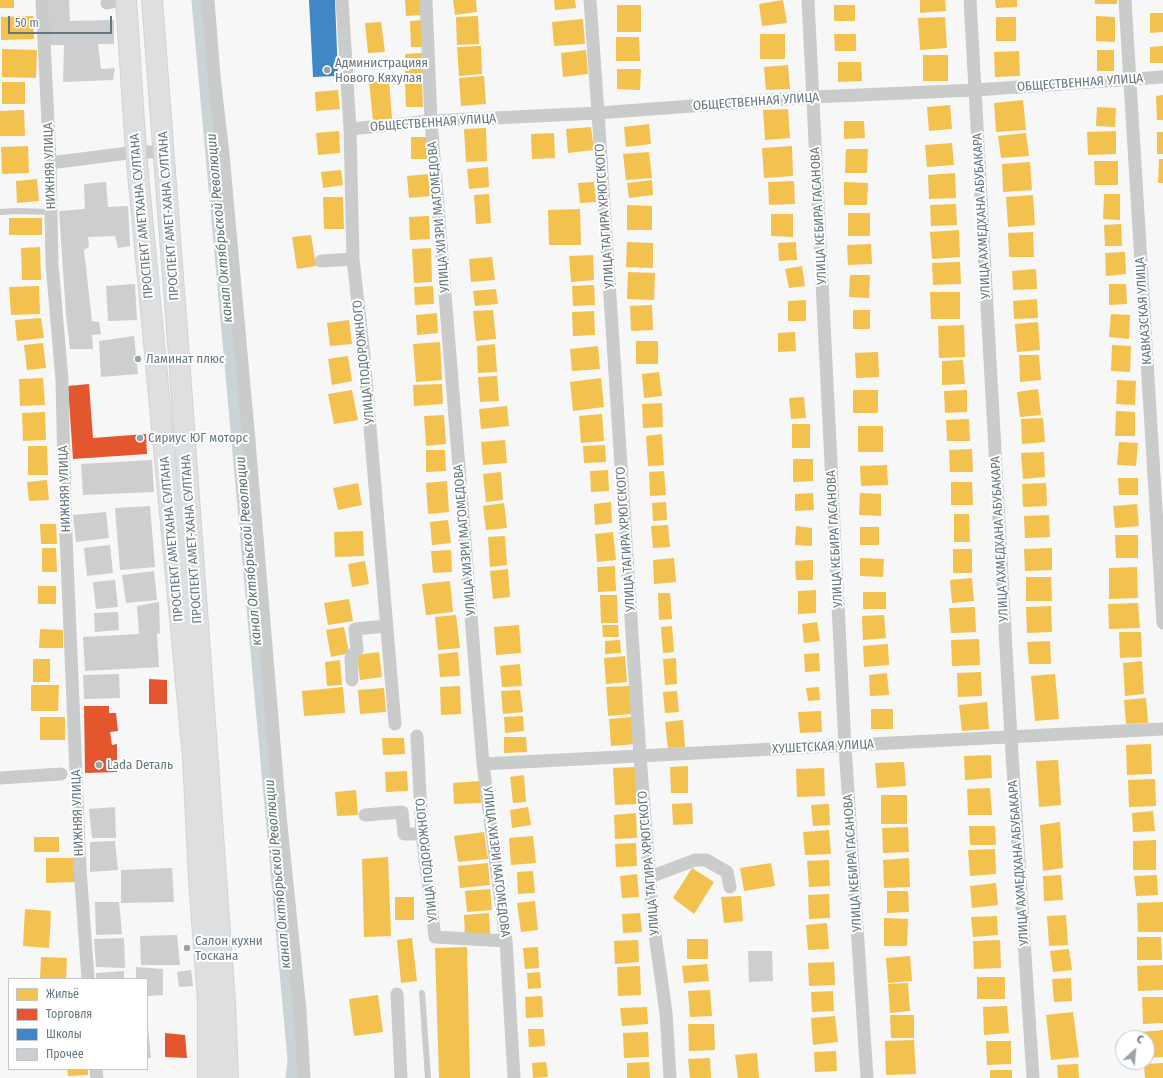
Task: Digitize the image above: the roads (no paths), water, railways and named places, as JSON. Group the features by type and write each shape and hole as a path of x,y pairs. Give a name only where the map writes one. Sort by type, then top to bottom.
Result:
{"main road":[{"name":"ПРОСПЕКТ АМЕТ-ХАНА СУЛТАНА","path":"152,0 225,1004 228,1078"},
{"name":"ПРОСПЕКТ АМЕТХАНА СУЛТАНА","path":"116,2 136,152 193,757 199,880 208,1002 208,1078"}],"street":[{"name":"НИЖНЯЯ УЛИЦА","path":"42,0 50,163 52,264 62,380 66,536 80,868 88,978"},
{"path":"116,2 121,0"},
{"path":"208,0 241,355 280,815 300,1011 304,1078"},
{"name":"УЛИЦА ПОДОРОЖНОГО","path":"342,0 350,129 353,259 364,356 395,724"},
{"name":"УЛИЦА ХИЗРИ МАГОМЕДОВА","path":"426,0 431,121 483,764 506,941 514,1078"},
{"name":"УЛИЦА ТАГИРА ХРЮГСКОГО","path":"590,0 640,756 653,920 666,1013 670,1078"},
{"name":"УЛИЦА КЕБИРА ГАСАНОВА","path":"808,0 845,746 867,1078"},
{"name":"УЛИЦА АХМЕДХАНА АБУБАКАРА","path":"970,0 1011,738 1034,1078"},
{"name":"КАВКАЗСКАЯ УЛИЦА","path":"1125,0 1163,622"},
{"name":"ОБЩЕСТВЕННАЯ УЛИЦА","path":"350,129 431,121 598,114 813,97 975,90 1163,77"},
{"path":"50,163 136,152 164,152"},
{"path":"322,261 353,259"},
{"path":"352,680 351,657 357,650 356,629 386,626"},
{"name":"ХУШЕТСКАЯ УЛИЦА","path":"483,764 1163,730"},
{"name":"УЛИЦА ПОДОРОЖНОГО","path":"417,736 422,834 435,937 506,941"},
{"path":"0,778 61,774"},
{"path":"365,815 402,812 404,834 422,834"},
{"path":"650,877 695,860 706,860 727,872 730,887"},
{"path":"398,994 401,1078"}],"lane":[{"path":"0,212 51,212"},
{"path":"422,993 428,1078"}],"waterway":[{"name":"канал Октябрьской Революции","path":"199,0 295,1059 293,1078"}],"place":[{"name":"Администрацияя Нового Кяхулая","path":"327,70"},
{"name":"Ламинат плюс","path":"138,359"},
{"name":"Сириус ЮГ моторс","path":"140,438"},
{"name":"Lada Dеталь","path":"99,765"},
{"name":"Салон кухни Тоскана","path":"187,948"}]}
